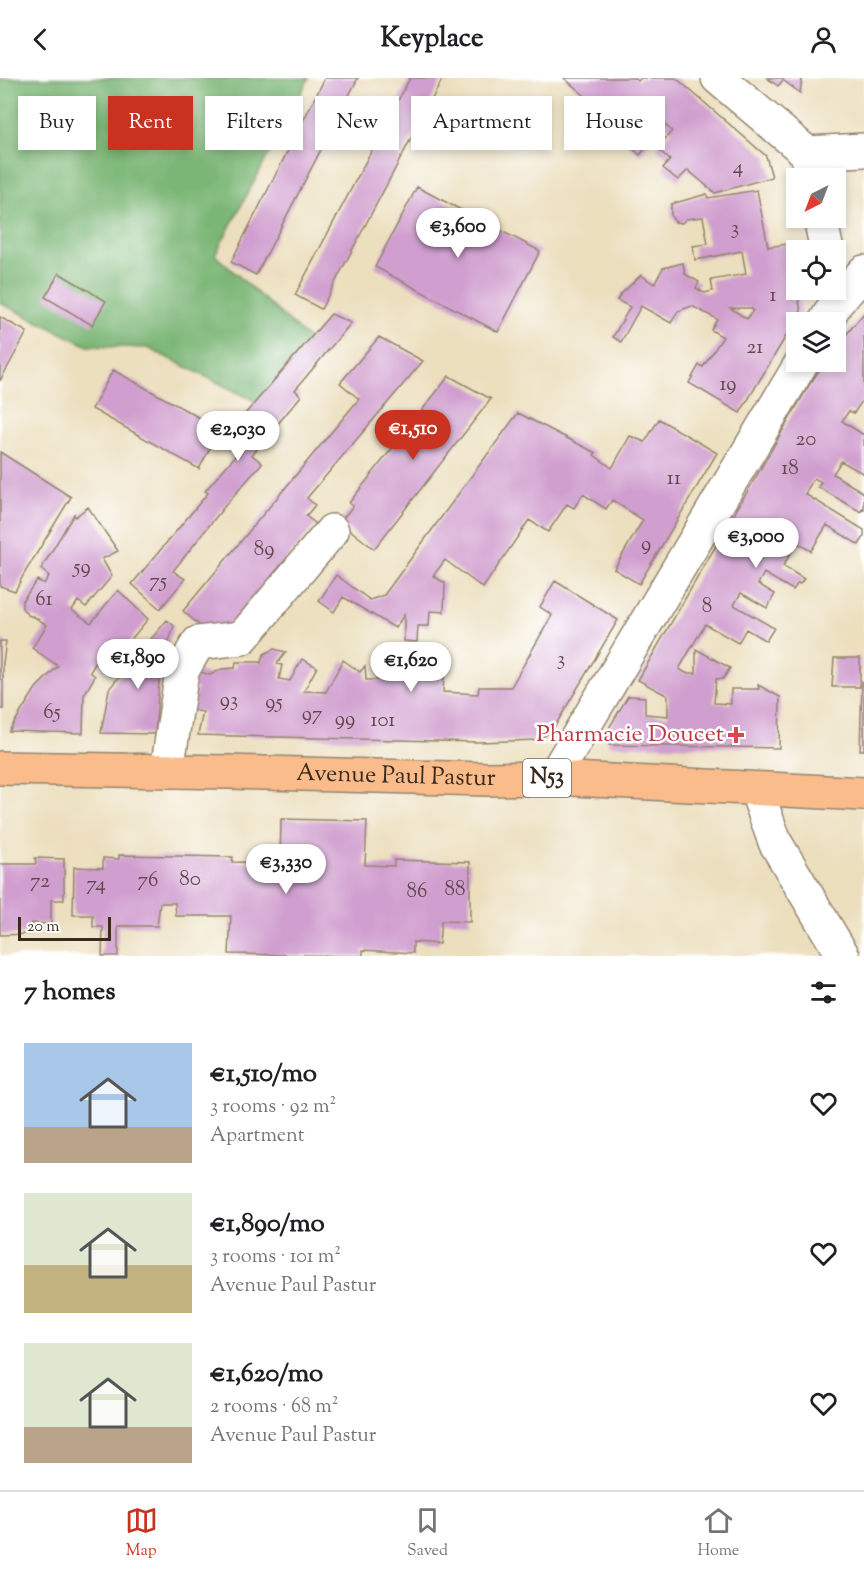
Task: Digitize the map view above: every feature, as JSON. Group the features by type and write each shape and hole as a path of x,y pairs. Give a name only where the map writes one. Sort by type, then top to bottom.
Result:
{"main road":[{"name":"Avenue Paul Pastur","path":"0,768 486,779 553,778 864,794"}],"street":[{"path":"718,78 810,166 864,150"},
{"path":"832,305 864,272"},
{"path":"553,778 796,372"},
{"path":"167,771 182,671 198,643 242,638 332,531"},
{"path":"756,789 775,842 843,956"}],"green space":[{"path":"0,78 309,78 299,96 205,96 205,150 271,150 215,255 311,341 261,404 148,348 88,346 0,303"}],"building":[{"path":"325,78 358,78 349,96 316,96"},
{"path":"410,78 443,78 433,96 411,96 411,139 321,309 295,295 372,150 399,150 399,99"},
{"path":"564,78 635,78 638,81 641,78 676,78 766,156 772,177 715,193 688,170 678,180 663,168 670,160 659,150 665,150 665,139 672,131 665,125 665,96 585,96"},
{"path":"767,78 802,78 800,93 783,80 778,86"},
{"path":"315,98 315,150 321,150 256,275 231,262 288,150 303,150 303,121"},
{"path":"634,150 644,150 640,155"},
{"path":"417,187 540,251 498,332 375,267"},
{"path":"757,190 768,247 786,244 786,300 799,300 801,311 786,312 786,336 740,413 689,383 699,365 703,367 723,337 711,330 717,319 692,306 678,311 671,323 641,306 621,342 613,337 630,307 617,300 641,275 654,284 663,268 683,263 685,274 699,282 696,288 704,293 713,291 711,280 746,274 742,251 695,260 693,246 708,244 703,217 686,219 682,223 675,222 671,216 671,204 707,194 708,198","holes":["730,308 751,308 753,310 747,319"]},
{"path":"59,273 106,301 92,325 45,297"},
{"path":"864,313 864,398 854,413 849,411 842,421 864,435 864,474 841,461 833,474 864,493 864,510 862,509 861,512 818,487 821,482 814,478 805,494 864,530 864,537 859,545 827,525 811,551 797,543 783,566 804,579 800,584 798,583 793,590 764,573 758,584 775,594 767,608 741,593 734,605 774,628 766,641 746,629 738,643 705,624 679,669 686,673 696,673 696,649 730,668 723,679 716,679 714,703 731,704 731,689 759,689 758,685 780,697 779,748 609,745 606,733 628,696 645,697 645,714 668,716 668,696 638,680 809,385 818,372 846,372 846,335"},
{"path":"331,314 351,323 295,390 301,396 252,455 262,463 173,571 185,579 160,609 132,584 208,493 205,491 242,448 227,435"},
{"path":"0,317 27,332 0,381"},
{"path":"379,337 423,361 307,498 315,505 306,516 316,524 230,626 204,629 183,611 359,399 340,383"},
{"path":"113,370 220,429 199,469 92,409"},
{"path":"449,376 491,399 374,549 340,522 353,506 349,503"},
{"path":"518,413 596,453 594,455 612,468 630,436 645,442 659,419 717,453 639,584 614,569 643,520 612,500 606,509 583,494 574,508 567,504 548,532 529,520 483,588 445,560 433,576 445,583 444,612 430,611 429,626 418,626 417,642 404,641 404,615 395,628 343,597 334,612 319,601 336,575 370,600 384,595"},
{"path":"0,452 71,497 15,591 0,586"},
{"path":"88,507 118,551 102,559 112,576 86,607 78,601 72,610 91,623 118,590 148,619 107,668 96,662 90,672 95,676 84,695 83,733 9,731 36,688 58,666 32,648 47,625 28,615 22,608 22,601 37,580 44,584 49,576 41,569 74,514 75,517"},
{"path":"555,581 618,620 552,731 538,740 477,742 198,735 203,712 192,710 197,689 193,686 195,675 201,672 210,675 222,669 235,668 236,662 261,663 264,654 274,649 286,652 277,664 282,665 279,679 290,681 302,659 317,667 304,691 326,692 343,660 360,672 365,666 366,680 382,680 382,676 444,676 443,692 478,694 479,687 511,687 552,615 540,607"},
{"path":"167,620 174,626 160,669 155,734 101,733 109,689"},
{"path":"0,641 6,641 3,663 3,709 0,709"},
{"path":"834,658 860,658 860,687 832,687"},
{"path":"862,682 864,682 864,750 860,750"},
{"path":"281,819 367,821 365,865 394,866 394,860 470,862 470,922 441,921 439,944 413,942 413,953 363,950 363,956 229,954 231,916 176,916 175,903 160,903 157,926 118,926 118,956 102,956 103,927 93,927 93,915 73,915 74,867 103,868 103,858 119,859 119,855 233,857 232,862 280,863"},
{"path":"35,858 64,859 64,900 51,900 51,924 31,923 32,934 0,935 0,864 36,864"}],"place":[{"name":"Pharmacie Doucet","path":"736,735"}]}
